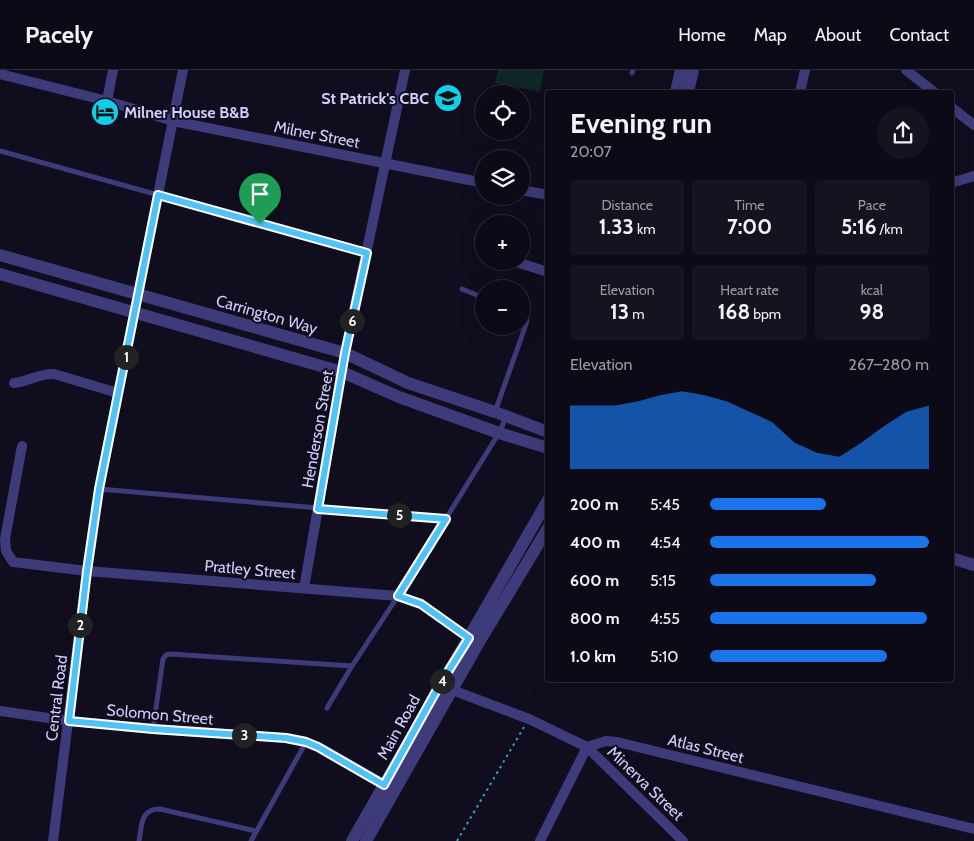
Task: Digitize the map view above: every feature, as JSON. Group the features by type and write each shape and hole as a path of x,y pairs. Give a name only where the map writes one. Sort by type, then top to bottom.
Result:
{"street":[{"path":"107,101 113,70"},
{"name":"Central Road","path":"53,841 99,489 183,70"},
{"name":"Henderson Street","path":"304,588 345,353 405,70"},
{"path":"676,90 681,70"},
{"path":"688,90 693,70"},
{"path":"800,90 805,70"},
{"path":"906,70 931,90"},
{"name":"Milner Street","path":"7,74 173,121 475,181"},
{"path":"954,109 974,125"},
{"path":"954,182 974,176"},
{"path":"530,192 545,194"},
{"name":"Carrington Way","path":"0,255 345,353 408,383 545,431"},
{"path":"530,266 545,271"},
{"path":"0,274 342,372 399,397 499,433 545,447"},
{"path":"14,383 23,382 44,374 54,374 118,393"},
{"name":"Pratley Street","path":"22,446 5,539 8,556 13,562 87,571 398,596 421,604 473,641"},
{"name":"Main Road","path":"352,841 389,788 452,689 473,641 545,506"},
{"name":"Main Road","path":"366,841 389,788 439,686 473,641 545,533"},
{"path":"954,559 974,565"},
{"path":"439,686 452,689 529,719 587,747 540,841"},
{"name":"Solomon Street","path":"0,711 69,721 153,729 286,738 306,742 324,750 389,788"},
{"name":"Atlas Street","path":"587,747 601,742 617,742 974,829"},
{"name":"Minerva Street","path":"587,747 678,839"}],"lane":[{"path":"0,151 367,253"},
{"path":"462,289 475,294"},
{"path":"327,708 499,433 501,414 523,335"},
{"path":"99,489 446,519"},
{"path":"153,729 163,659 171,654 352,666"},
{"path":"251,841 306,742"},
{"path":"139,841 144,817 152,809 160,809 256,831"}],"path":[{"path":"457,841 529,719"}],"green space":[{"path":"498,70 544,70 540,92 530,90 530,85 495,83"}],"place":[{"name":"St Patrick's CBC","path":"448,98"},
{"name":"Milner House B&B","path":"105,112"}],"route":[{"path":"158,195 260,224 367,253 345,353 318,509 446,519 398,596 421,604 469,638 439,686 384,785 306,742 286,738 69,721 99,489 158,195"}]}
